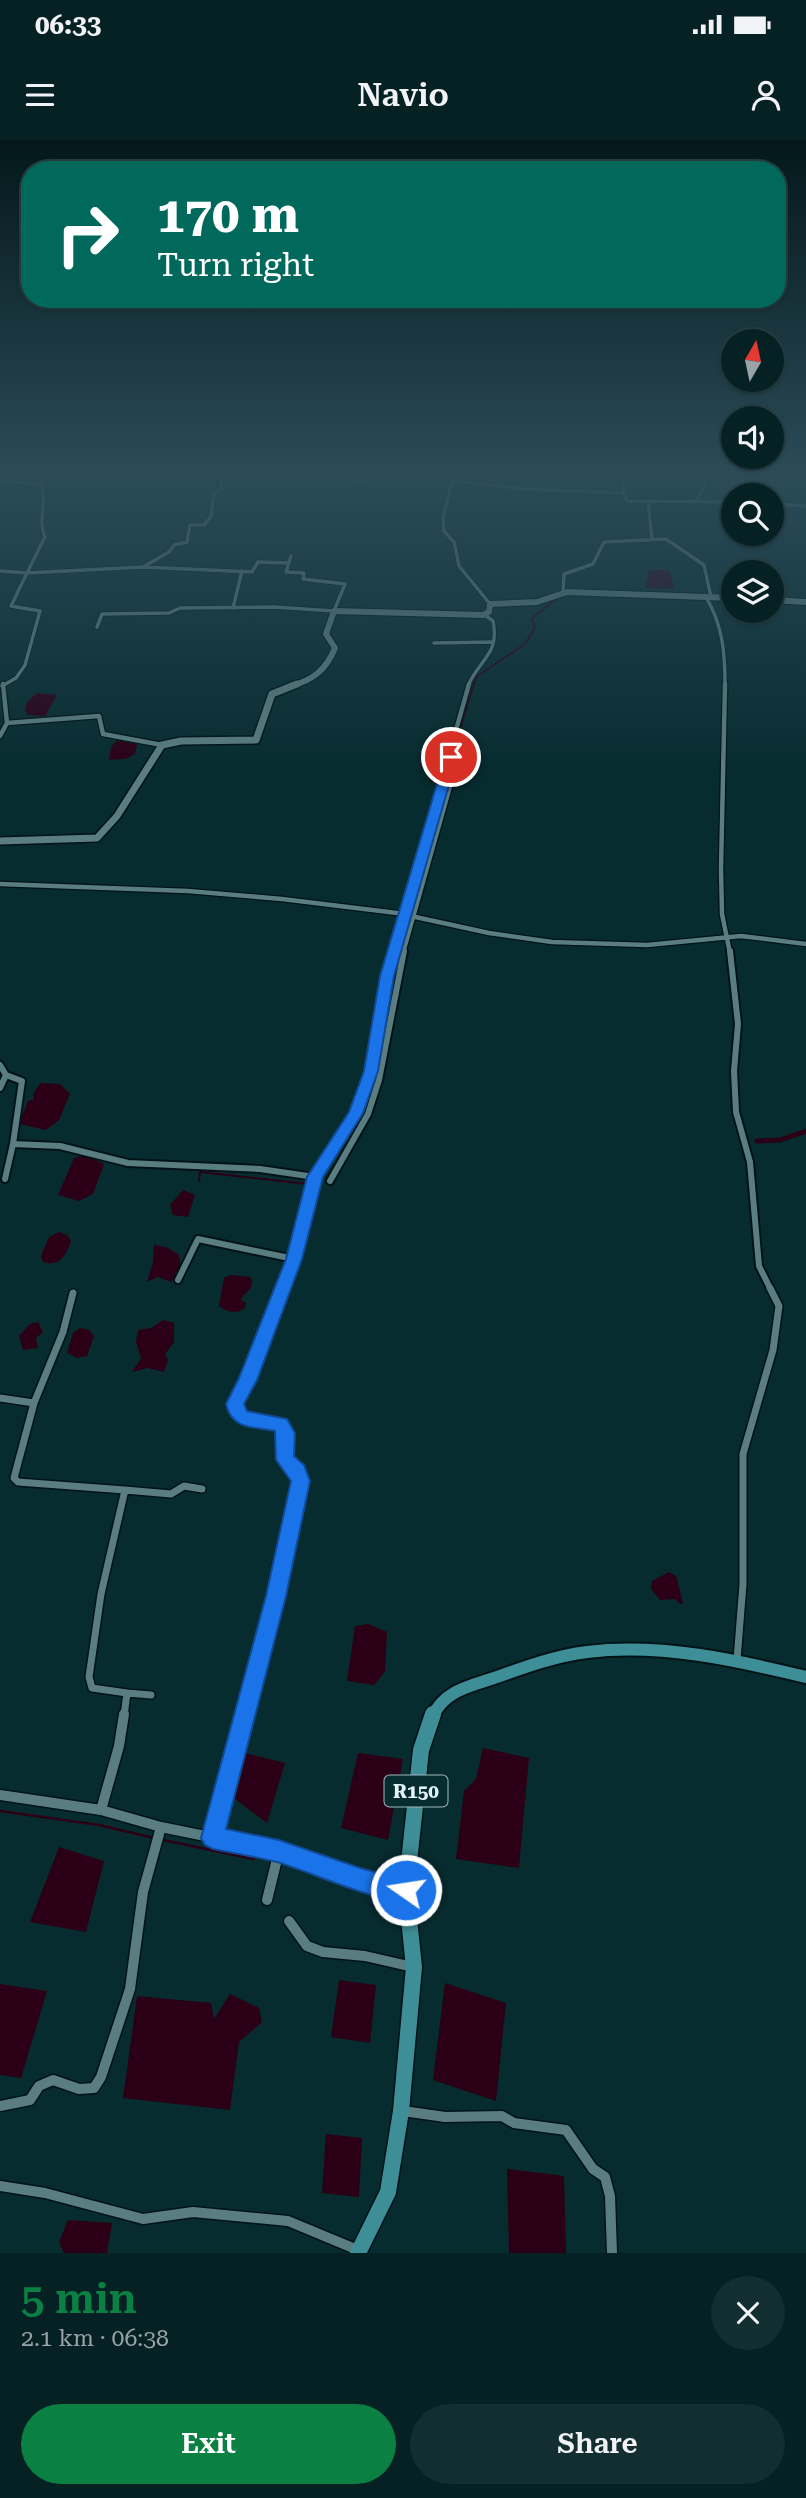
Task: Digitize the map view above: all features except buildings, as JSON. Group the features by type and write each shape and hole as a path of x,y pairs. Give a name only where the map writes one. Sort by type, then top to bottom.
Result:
{"main road":[{"path":"0,841 88,839 102,835 162,745 181,741 256,740 272,694 280,689 313,680 318,669 331,660 335,648 326,634 334,611 485,615 489,612 490,604 537,602 563,592 721,598"},
{"path":"784,601 806,602"},
{"name":"R150","path":"360,2252 388,2192 401,2111 414,1967 406,1890 421,1750 434,1712 448,1695 544,1661 586,1652 630,1651 737,1660 806,1677"}],"street":[{"path":"22,573 35,573"},
{"path":"0,736 7,723 8,711 0,691 2,685 20,672 38,631 40,611 11,606 27,573"},
{"path":"233,608 242,573"},
{"path":"97,626 104,614 279,607 334,611 345,584 303,579 304,573 297,573"},
{"path":"465,573 490,604"},
{"path":"563,592 566,573"},
{"path":"705,573 708,598 719,620 724,640 726,745 722,914 728,937 738,1024 736,1112 750,1162 759,1266 779,1306 773,1350 743,1454 743,1584 737,1660"},
{"path":"213,1838 276,1596 301,1481 298,1471 285,1460 286,1433 281,1425 242,1418 237,1413 235,1404 248,1380 294,1259 314,1181 356,1113 371,1071 387,976 408,915 452,757 468,687 475,668 491,654 494,626 485,615"},
{"path":"434,642 492,642"},
{"path":"7,723 99,716 103,734 162,745"},
{"path":"330,1181 368,1114 379,1080 408,915 452,757"},
{"path":"0,884 188,891 408,915 489,933 552,942 647,945 728,937 806,943"},
{"path":"0,1065 6,1075 22,1081 5,1179"},
{"path":"0,1088 6,1075"},
{"path":"13,1144 60,1146 128,1163 165,1167 251,1169 314,1181"},
{"path":"178,1280 198,1239 294,1259"},
{"path":"73,1293 63,1332 34,1403 15,1481 173,1494 184,1486 202,1489"},
{"path":"0,1398 34,1403"},
{"path":"125,1490 98,1607 87,1676 92,1688 151,1695"},
{"path":"101,1810 119,1746 127,1693"},
{"path":"0,1795 101,1810 159,1833 213,1838 279,1851 360,1880 406,1890"},
{"path":"0,2106 30,2100 39,2086 53,2080 79,2089 94,2088 101,2077 130,1989 141,1902 159,1833"},
{"path":"267,1900 279,1851"},
{"path":"289,1922 307,1947 414,1967"},
{"path":"401,2111 445,2117 502,2116 525,2125 566,2130 593,2169 605,2177 610,2196 612,2253"},
{"path":"0,2186 45,2193 143,2219 158,2212 186,2211 289,2221 360,2252"}],"shaded area":[{"path":"648,573 670,573 675,589 645,588"},
{"path":"37,693 57,695 45,716 28,715 25,711 27,702"},
{"path":"117,740 137,744 135,754 125,759 109,760 111,747"},
{"path":"40,1083 60,1084 70,1094 59,1120 46,1130 19,1124 28,1101 34,1099 33,1094"},
{"path":"85,1155 104,1164 93,1194 79,1201 58,1195 74,1158"},
{"path":"183,1190 195,1195 188,1217 173,1215 170,1205"},
{"path":"59,1232 67,1235 71,1241 67,1251 54,1263 43,1262 41,1256 49,1237"},
{"path":"154,1245 166,1247 179,1255 181,1267 171,1282 158,1277 147,1282 153,1262"},
{"path":"230,1275 251,1277 252,1282 241,1300 246,1303 244,1309 234,1312 219,1306 224,1278"},
{"path":"163,1320 174,1323 174,1342 165,1354 168,1360 164,1372 147,1368 132,1372 141,1358 136,1342 138,1330 151,1328"},
{"path":"38,1322 43,1332 36,1338 38,1348 23,1350 19,1336 30,1324"},
{"path":"80,1328 89,1330 94,1336 87,1356 77,1358 67,1353 73,1333"},
{"path":"669,1572 676,1576 683,1603 680,1604 675,1599 660,1600 651,1589 652,1581"},
{"path":"368,1624 387,1632 385,1671 374,1685 347,1681 355,1626"},
{"path":"483,1748 529,1758 519,1868 456,1859 464,1791 476,1779"},
{"path":"241,1752 285,1763 267,1823 227,1793"},
{"path":"358,1753 403,1759 388,1840 341,1828"},
{"path":"59,1847 104,1861 86,1932 30,1922"},
{"path":"339,1980 376,1985 370,2043 331,2037"},
{"path":"445,1983 506,2003 496,2101 433,2080"},
{"path":"0,1984 47,1991 21,2078 0,2075"},
{"path":"230,1994 259,2008 262,2022 239,2042 230,2110 123,2098 137,1996 211,2003 214,2019"},
{"path":"326,2134 362,2138 359,2197 322,2193"},
{"path":"507,2169 564,2176 566,2253 509,2253"},
{"path":"68,2220 112,2223 107,2253 64,2253 59,2242"}],"waterway":[{"path":"452,755 476,677 525,644 535,628 532,618 558,598"},
{"path":"658,598 694,599"},
{"path":"407,913 451,760"},
{"path":"332,1157 365,1110 377,1066 389,993"},
{"path":"757,1141 780,1140 806,1131"},
{"path":"199,1181 200,1172 317,1185 325,1167"},
{"path":"0,1811 99,1825 154,1838"},
{"path":"163,1840 254,1859"}],"route":[{"path":"406,1890 360,1880 279,1851 213,1838 276,1596 301,1481 298,1471 285,1460 286,1433 281,1425 242,1418 237,1413 235,1404 248,1380 294,1259 315,1177 356,1113 371,1071 387,976 451,757"}]}
